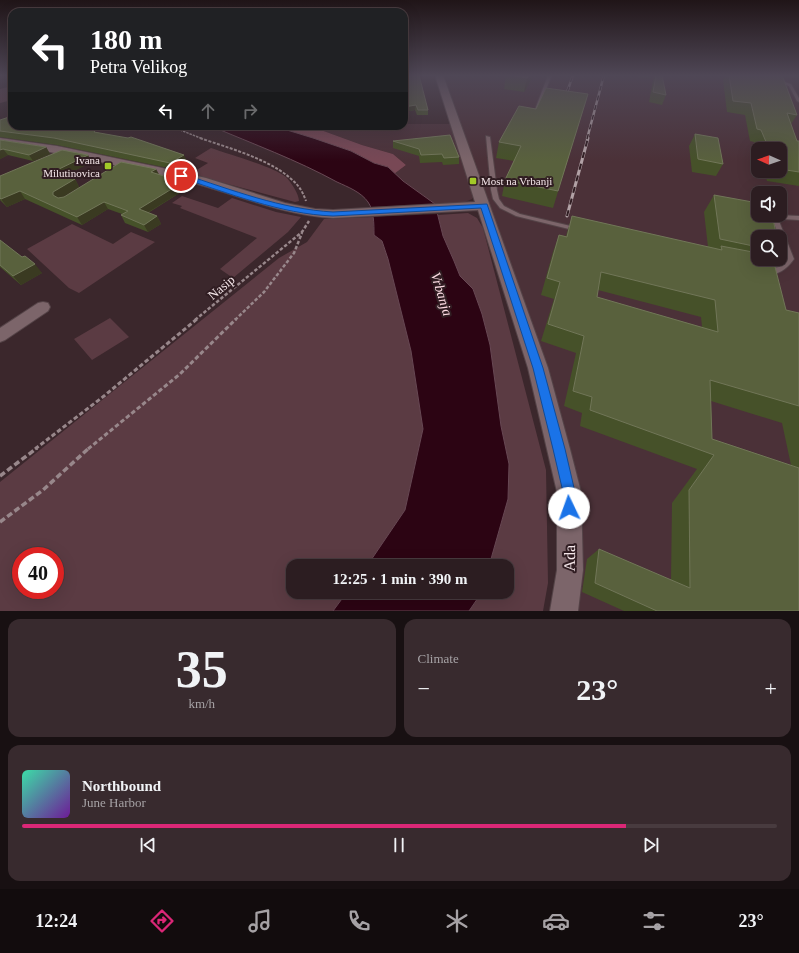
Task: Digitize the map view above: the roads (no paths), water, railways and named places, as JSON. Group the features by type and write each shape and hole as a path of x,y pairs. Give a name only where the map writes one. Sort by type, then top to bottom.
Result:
{"street":[{"name":"Ada","path":"447,104 476,207 538,368 569,492 570,570 564,611"},
{"path":"1,141 66,151 120,166 170,173 286,208 318,214 476,207"},
{"path":"53,158 66,151"},
{"path":"0,336 43,307"}],"lane":[{"path":"536,109 538,104"},
{"path":"488,137 494,190 496,199 502,207 518,215 584,230"},
{"path":"762,270 775,271 785,268 791,259 776,221 779,217 799,218"}],"water":[{"name":"Vrbanja","path":"221,130 287,130 351,151 374,163 388,167 403,181 435,204 443,236 460,276 473,289 482,314 490,345 501,426 509,464 508,499 491,559 372,559 405,510 423,429 411,351 388,259 382,241 374,235 373,217 370,205 365,198 350,188 306,166"},
{"path":"342,599 477,599 469,611 333,611"}],"railway":[{"path":"587,139 596,104"},
{"path":"567,216 588,138"}],"place":[{"name":"Ivana Milutinovica","path":"108,166"},
{"name":"Most na Vrbanji","path":"473,181"}]}
